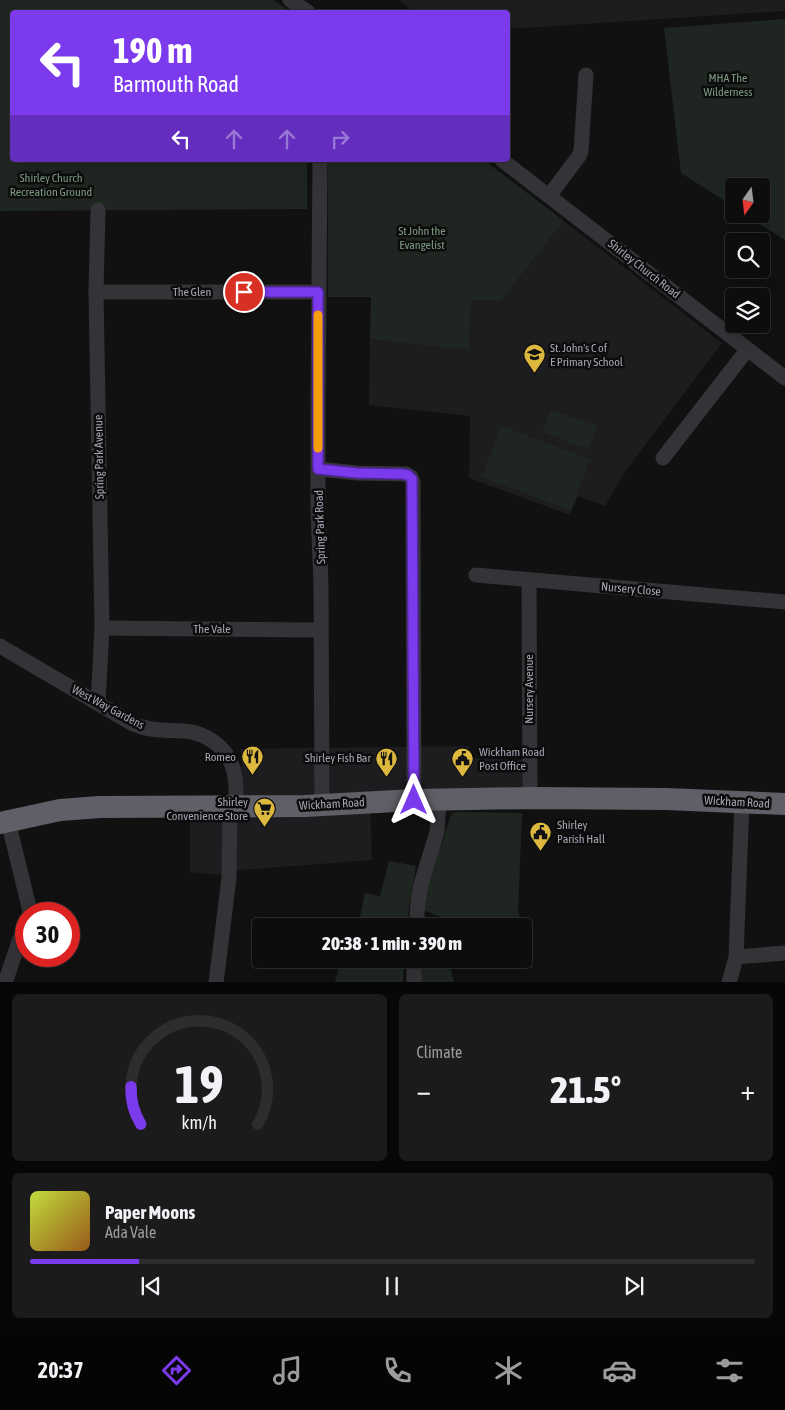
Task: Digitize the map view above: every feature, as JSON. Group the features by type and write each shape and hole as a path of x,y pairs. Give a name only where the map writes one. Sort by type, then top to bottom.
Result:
{"highway":[{"name":"Wickham Road","path":"4,822 60,810 85,807 322,805 439,799 530,798 785,804"}],"street":[{"path":"290,0 305,10"},
{"path":"549,196 581,151 586,74"},
{"name":"Spring Park Road","path":"320,162 318,469 322,805"},
{"name":"Shirley Church Road","path":"505,162 785,378"},
{"name":"Spring Park Avenue","path":"98,210 96,292 102,628 98,703"},
{"name":"The Glen","path":"96,292 318,292"},
{"path":"663,458 747,350"},
{"path":"318,469 357,473 402,474 408,475 412,479 414,800"},
{"name":"Nursery Close","path":"476,575 785,602"},
{"name":"Nursery Avenue","path":"530,580 530,798"},
{"name":"The Vale","path":"102,628 321,630"},
{"name":"West Way Gardens","path":"0,646 126,720 158,731 193,732 218,745 225,752 233,769 233,806 229,878 216,982"},
{"path":"417,918 421,884 437,832 439,799"},
{"path":"729,982 736,956 742,802"},
{"path":"4,822 27,902"},
{"path":"5,982 15,953"},
{"path":"736,956 785,954"},
{"path":"414,968 414,982"}],"shaded area":[{"path":"398,0 785,0 785,11 510,29 510,10 411,10"},
{"name":"St. John's C of E Primary School","path":"564,221 722,343 626,470 605,506 578,496 570,515 469,478 470,416 369,405 370,339 469,349 471,300 501,299"},
{"path":"469,746 470,758 523,760 522,792 370,794 372,860 241,870 220,875 190,872 190,799 243,799 241,749"}],"green space":[{"name":"Shirley Church Recreation Ground","path":"0,0 274,0 288,10 10,10 10,162 307,162 307,209 0,211"},
{"name":"MHA The Wilderness","path":"785,19 785,240 758,223 770,223 770,178 725,178 725,201 681,173 664,28"},
{"name":"St John the Evangelist","path":"328,162 487,162 564,221 501,300 471,300 469,350 370,339 371,297 328,297"},
{"path":"551,410 597,426 588,449 542,432"},
{"path":"501,426 590,459 571,511 482,477"},
{"path":"453,813 522,813 518,911 520,918 443,918 423,910 431,867 442,844"},
{"path":"389,861 416,866 407,918 360,918 365,893 380,896"},
{"path":"339,968 404,968 403,982 335,982"},
{"path":"422,968 450,968 454,982 421,982"}],"slow traffic":[{"path":"318,315 318,448"}],"place":[{"name":"St. John's C of E Primary School","path":"534,374"},
{"name":"Romeo","path":"252,776"},
{"name":"Shirley Fish Bar","path":"387,777"},
{"name":"Wickham Road Post Office","path":"463,778"},
{"name":"Shirley Convenience Store","path":"264,828"},
{"name":"Shirley Parish Hall","path":"541,851"}],"route":[{"path":"244,292 318,292 318,469 357,473 406,474 412,479 414,800"}]}
